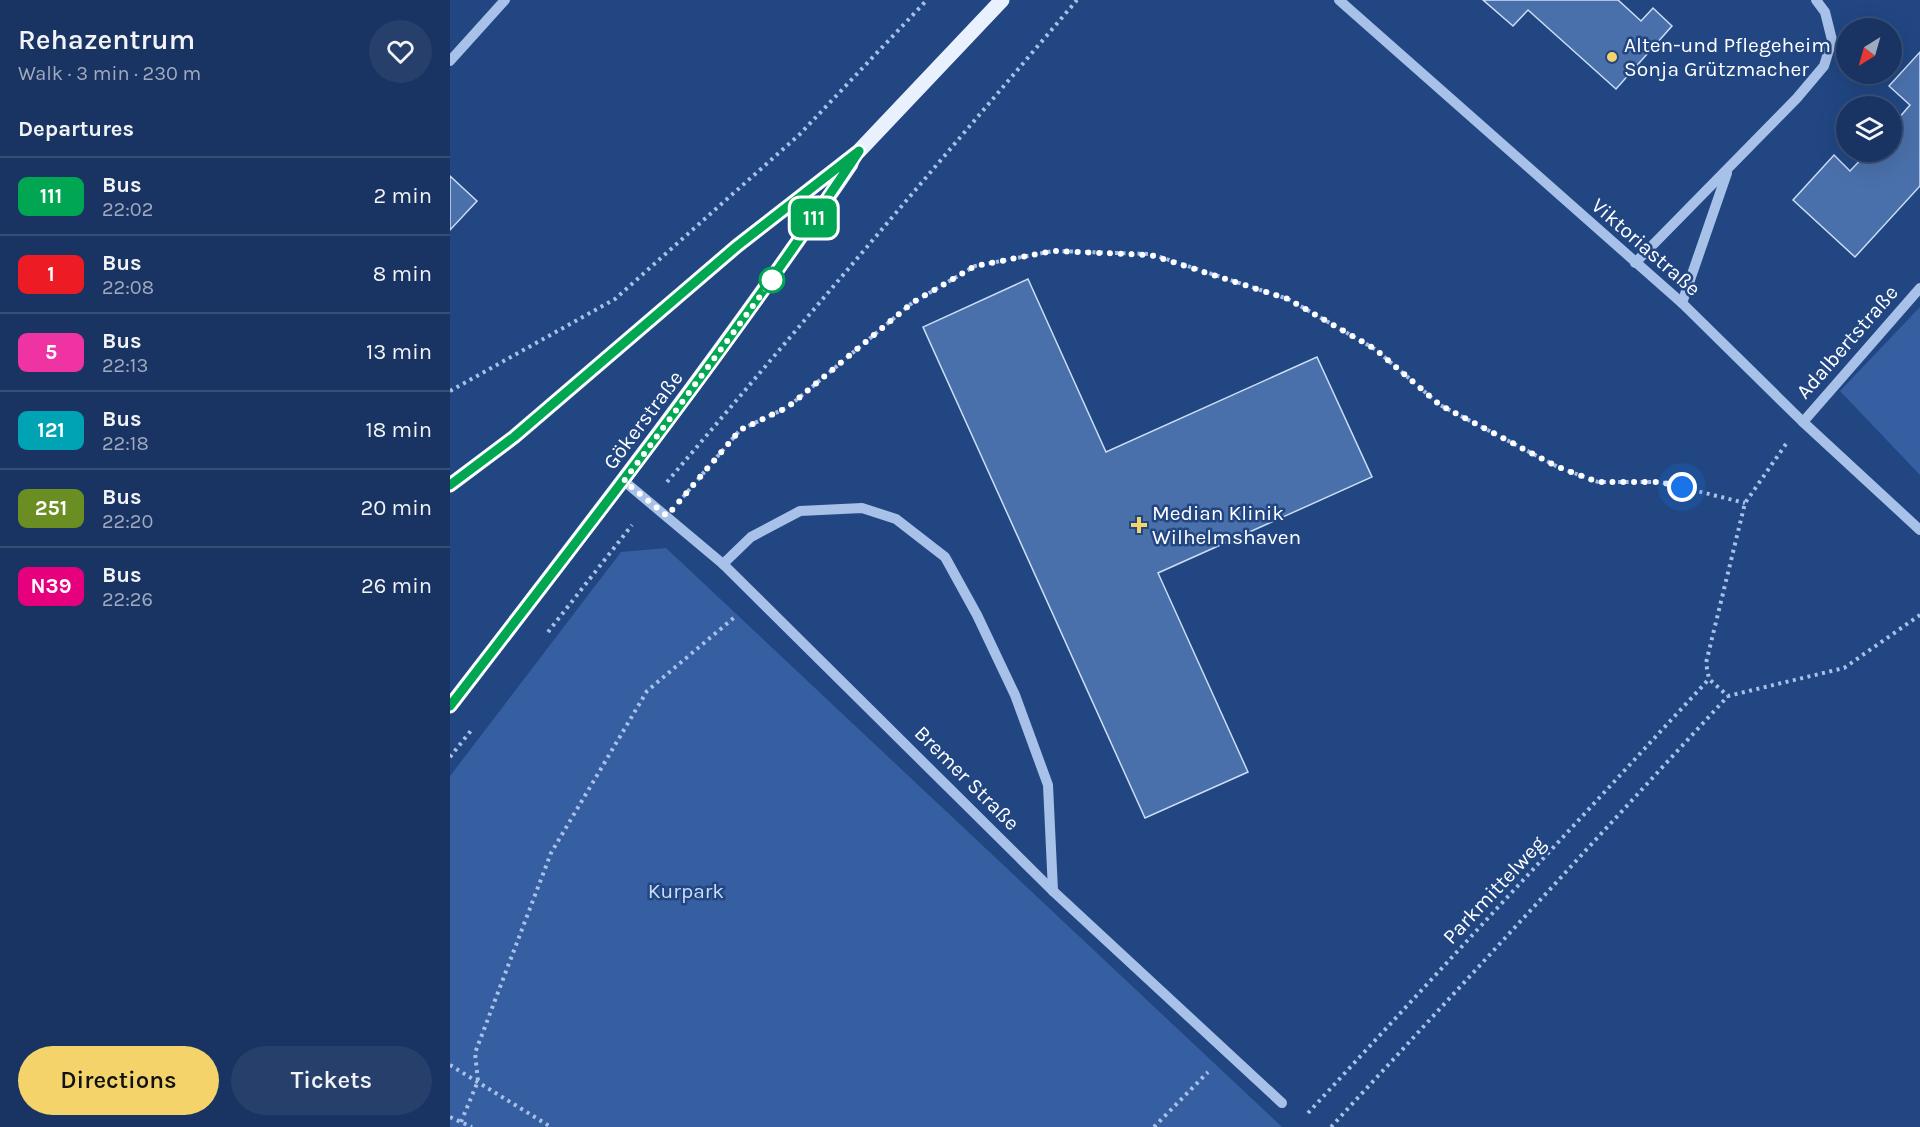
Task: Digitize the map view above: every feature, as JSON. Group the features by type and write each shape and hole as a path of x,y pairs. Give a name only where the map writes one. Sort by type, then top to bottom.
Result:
{"main road":[{"name":"Gökerstraße","path":"450,485 514,437 737,246 859,151 1002,0"},
{"name":"Gökerstraße","path":"450,706 624,481 771,283 859,151"}],"street":[{"path":"450,61 505,0"},
{"name":"Viktoriastraße","path":"1339,0 1682,303 1803,422 1920,530"},
{"path":"1635,263 1729,168 1824,66 1832,40 1825,12 1816,0"},
{"path":"1682,303 1729,168"},
{"name":"Adalbertstraße","path":"1803,422 1920,288"},
{"name":"Bremer Straße","path":"624,481 723,564 1053,891 1282,1103"},
{"path":"723,564 751,537 800,511 862,508 896,519 945,557 977,615 1015,695 1048,785 1053,891"}],"path":[{"path":"450,391 615,299 800,134 927,0"},
{"path":"650,502 1077,0"},
{"path":"667,516 740,430 788,407 912,303 975,266 1053,251 1151,255 1288,299 1375,349 1440,405 1558,467 1598,482 1660,482 1745,502"},
{"path":"1803,422 1745,502 1706,663 1709,679 1728,696 1844,668 1920,615"},
{"path":"461,1122 478,1081 475,1053 551,853 647,691 758,598"},
{"name":"Parkmittelweg","path":"1301,1121 1709,679"},
{"name":"Parkmittelweg","path":"1331,1127 1728,696"},
{"path":"1154,1127 1227,1053"},
{"path":"450,1065 551,1127"},
{"path":"450,1117 472,1127"}],"green space":[{"path":"1920,307 1920,475 1840,391"},
{"name":"Kurpark","path":"666,548 1282,1127 450,1127 450,776 621,552"}],"building":[{"name":"Alten-und Pflegeheim Sonja Grützmacher","path":"1483,0 1618,0 1641,21 1653,8 1672,26 1616,89 1528,10 1513,26"},
{"path":"1920,52 1920,186 1855,257 1793,200 1834,155 1836,162 1841,162 1850,171 1859,162 1902,162 1902,114 1910,105 1889,86 1902,84 1902,72"},
{"path":"450,176 477,201 450,230"},
{"name":"Median Klinik Wilhelmshaven","path":"1028,279 1106,452 1317,357 1372,477 1158,573 1248,772 1145,818 923,327"}],"bus line":[{"name":"111","path":"450,485 514,437 737,246 859,151 771,283 624,481 450,706"}],"place":[{"name":"Alten-und Pflegeheim Sonja Grützmacher","path":"1612,57"},
{"name":"Median Klinik Wilhelmshaven","path":"1139,525"}],"route":[{"path":"772,280 624,481 667,516 740,430 788,407 912,303 975,266 1053,251 1151,255 1288,299 1375,349 1440,405 1558,467 1598,482 1660,482 1682,487"}]}
